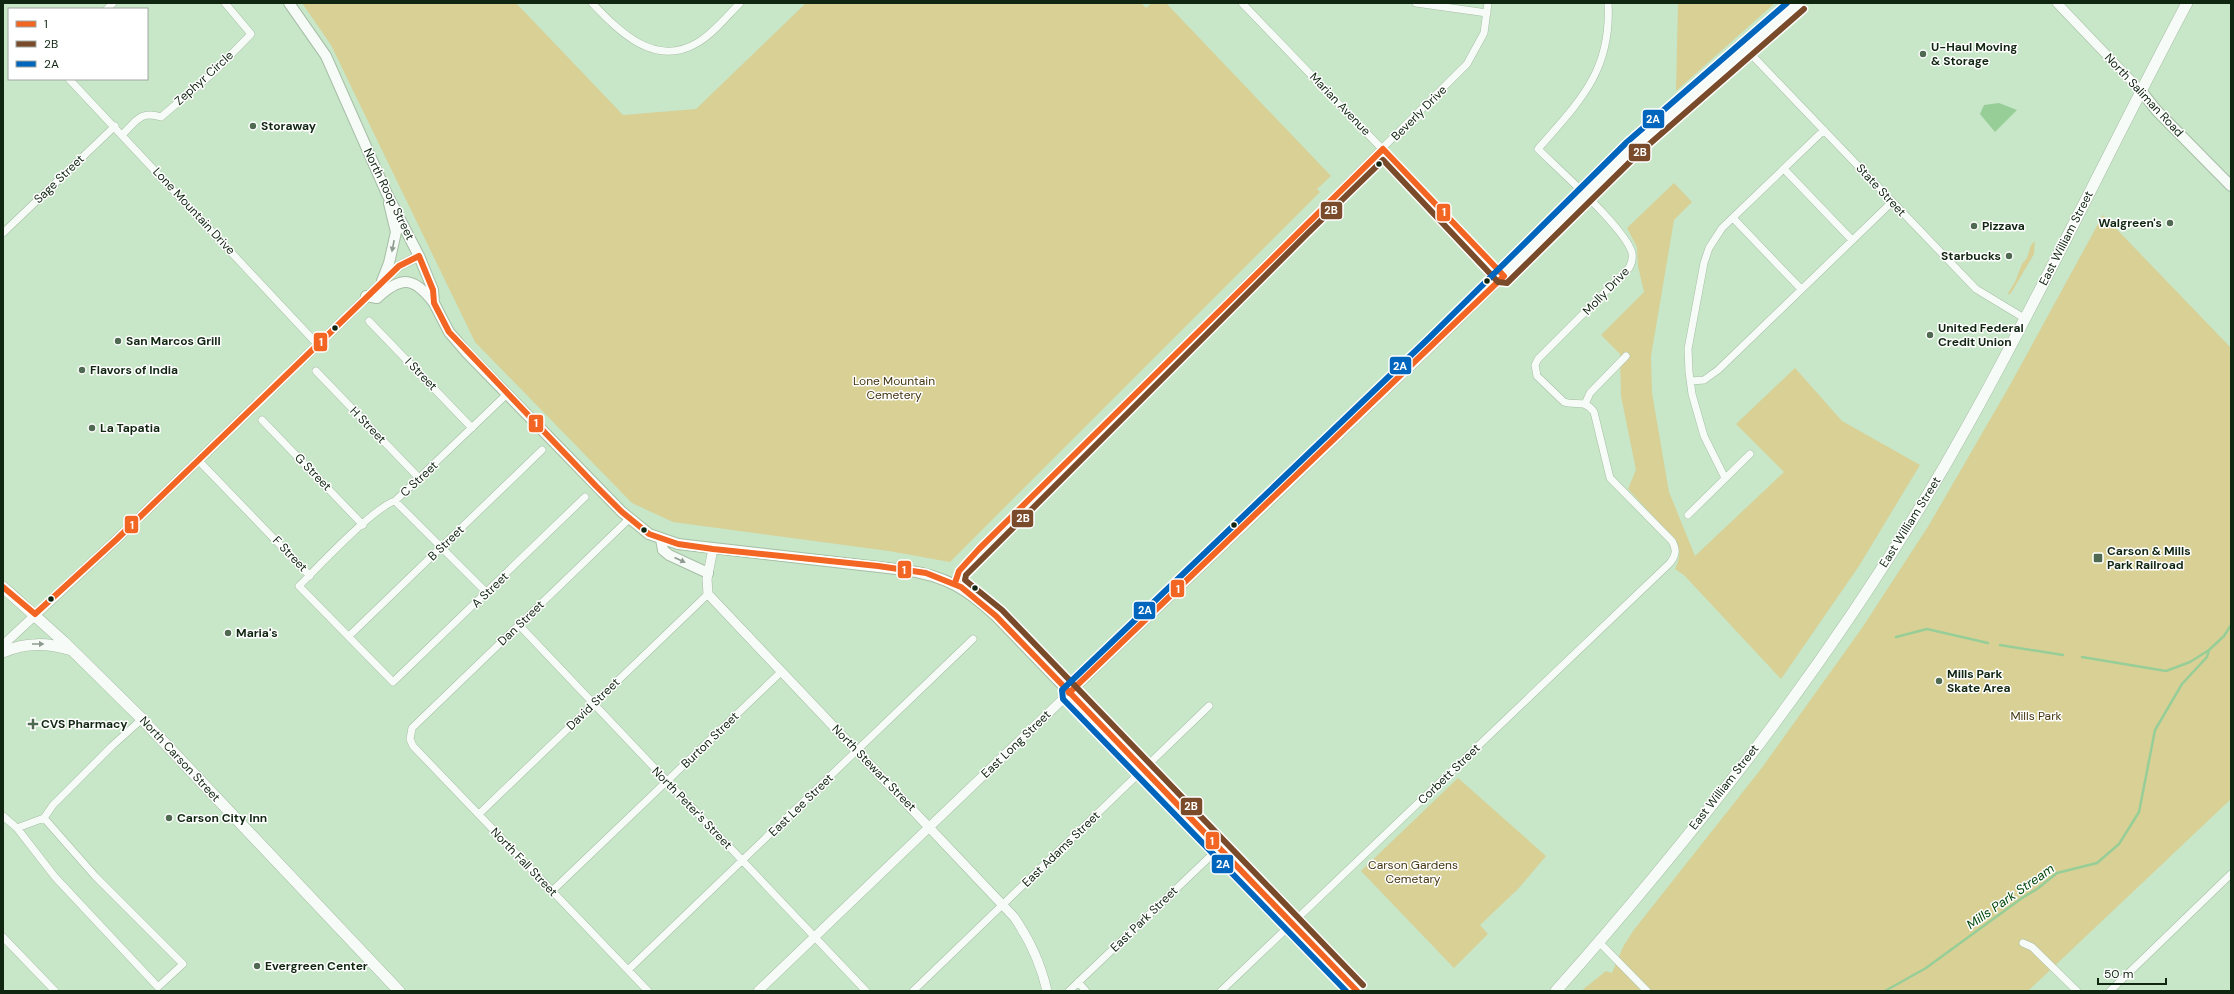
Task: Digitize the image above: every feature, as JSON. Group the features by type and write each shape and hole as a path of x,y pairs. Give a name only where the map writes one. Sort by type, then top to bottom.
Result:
{"main road":[{"name":"North Roop Street","path":"289,3 326,56 387,194 400,216 419,256 433,290 434,303 449,332 596,486 630,518 649,534 661,539 713,549 885,567 926,573 955,583 969,592 996,616 1357,991"},
{"name":"East William Street","path":"1556,991 1599,942 1714,802 1790,701 1888,559 1951,455 2142,92 2187,3"},
{"name":"North Saliman Road","path":"2142,92 2157,111 2231,186"},
{"path":"382,281 389,263 396,232 387,194"},
{"path":"366,296 377,298 392,285 399,282 412,283 422,288 434,303"},
{"path":"661,539 662,550 669,555 708,573"},
{"name":"North Carson Street","path":"3,587 35,614 73,650 142,719 399,991"},
{"path":"3,652 31,644 53,645 73,650"}],"street":[{"name":"Zephyr Circle","path":"122,134 142,115 152,114 161,117 214,72 251,34 225,3"},
{"path":"592,3 621,33 642,45 665,51 686,48 706,36 740,3"},
{"name":"Marian Avenue","path":"1242,3 1384,149 1504,276"},
{"path":"1416,3 1487,13"},
{"name":"Beverly Drive","path":"955,583 958,571 979,549 1468,64 1484,33 1488,3"},
{"name":"Molly Drive","path":"1585,404 1569,404 1560,400 1537,376 1535,365 1538,359 1632,264 1632,252 1613,224 1538,149 1586,92 1598,72 1604,54 1609,30 1608,3"},
{"name":"East Long Street","path":"758,991 1504,276 1644,138 1747,50 1799,3"},
{"name":"North Saliman Road","path":"2057,3 2142,92"},
{"name":"State Street","path":"1747,50 1976,289 2024,318"},
{"name":"Lone Mountain Drive","path":"70,80 318,345"},
{"name":"Sage Street","path":"3,233 114,126"},
{"path":"1726,478 1704,436 1690,382 1688,348 1704,263 1709,248 1716,236 1824,130"},
{"path":"1784,169 1852,240"},
{"path":"1690,382 1704,380 1718,370 1892,202"},
{"path":"1733,218 1801,289"},
{"path":"3,645 117,540 382,281 399,266 419,256"},
{"name":"I Street","path":"369,321 472,428"},
{"path":"1585,404 1590,393 1626,356"},
{"name":"H Street","path":"316,371 420,478"},
{"name":"C Street","path":"310,576 388,503 396,501 507,394"},
{"name":"Corbett Street","path":"1221,991 1670,563 1676,555 1675,547 1672,541 1610,478 1594,412 1585,404"},
{"name":"G Street","path":"262,420 363,525"},
{"name":"B Street","path":"349,636 542,450"},
{"path":"1688,515 1750,454"},
{"name":"F Street","path":"199,461 310,576 299,586 393,682"},
{"name":"A Street","path":"393,682 585,497"},
{"path":"396,501 487,593"},
{"name":"Dan Street","path":"412,728 630,518"},
{"path":"708,594 708,573 713,549"},
{"name":"North Stewart Street","path":"708,594 1003,904 1030,940 1047,991"},
{"name":"David Street","path":"479,814 708,594"},
{"name":"North Peter's Street","path":"519,625 666,782 866,991"},
{"name":"East Lee Street","path":"628,970 973,639"},
{"name":"Burton Street","path":"552,892 781,672"},
{"name":"East Adams Street","path":"913,991 1209,706"},
{"path":"17,828 44,818 112,746 142,719"},
{"name":"North Fall Street","path":"412,728 410,738 413,746 648,991"},
{"path":"3,816 17,828 55,877 158,987 182,964 95,876 44,818"},
{"name":"East Park Street","path":"1069,991 1219,848"},
{"path":"2110,991 2231,874"},
{"path":"3,937 55,991"},
{"path":"1599,942 1647,991"},
{"path":"2023,943 2032,947 2077,991"},
{"path":"1078,982 1086,991"}],"green space":[{"name":"Lone Mountain Cemetery","path":"302,3 516,3 623,115 696,109 806,3 1141,3 1146,8 1152,3 1166,3 1331,176 1317,189 1320,192 950,562 889,551 673,522 632,503 475,342 331,45"},
{"path":"1678,3 1775,3 1676,91"},
{"path":"1674,183 1692,202 1674,220 1651,356 1652,393 1669,492 1695,556 1784,472 1736,424 1795,368 1842,421 1920,465 1859,566 1781,679 1684,575 1675,569 1679,555 1679,548 1676,541 1628,489 1636,470 1621,396 1620,354 1601,335 1644,292 1638,266 1637,247 1627,228"},
{"name":"Mills Park","path":"2103,215 2231,348 2231,799 2028,991 1581,991 1606,971 1612,973 1623,947 1633,931 1761,769 1862,628 1929,525 2010,385"},
{"path":"2035,241 2034,254 2011,293 2007,295 2015,282 2022,264 2027,258 2031,245"},
{"name":"Carson Gardens Cemetary","path":"1458,778 1546,856 1518,889 1480,925 1488,934 1454,968 1361,871"}],"shaded area":[{"path":"1999,103 2017,110 1995,132 1980,114 1984,105"}],"waterway":[{"name":"Mills Park Stream","path":"1885,991 1926,968 2022,898 2037,889 2057,873 2097,863 2119,844 2139,812 2155,730 2182,684 2207,657 2209,650 2224,636 2231,625"},
{"path":"1896,637 1927,629 1988,643"},
{"path":"2000,645 2063,655"},
{"path":"2082,657 2166,671 2190,662 2209,650"}],"transit line":[{"name":"2A","path":"1346,991 1063,699 1062,690 1429,338 1627,142 1787,3"},
{"name":"2B","path":"1363,985 1002,610 965,580 966,575 1383,160 1498,282 1507,283 1638,154 1804,9"},
{"name":"1","path":"1383,149 1504,276"},
{"name":"1","path":"955,583 959,571 979,549 1383,149"},
{"name":"1","path":"419,256 433,290 434,303 449,332 596,486 622,512 649,534 678,544 713,549 878,566 926,573 961,587 996,616 1357,991"},
{"name":"1","path":"35,614 117,539 399,266 419,256"},
{"name":"1","path":"1069,693 1504,276"},
{"name":"1","path":"3,587 35,614"}],"place":[{"name":"U-Haul Moving & Storage","path":"1923,54"},
{"name":"Storaway","path":"253,126"},
{"name":"Walgreen's","path":"2170,223"},
{"name":"Pizzava","path":"1974,226"},
{"name":"Starbucks","path":"2009,256"},
{"name":"United Federal Credit Union","path":"1930,335"},
{"name":"San Marcos Grill","path":"118,341"},
{"name":"Flavors of India","path":"82,370"},
{"name":"La Tapatia","path":"92,428"},
{"name":"Carson & Mills Park Railroad","path":"2098,558"},
{"name":"Maria's","path":"228,633"},
{"name":"Mills Park Skate Area","path":"1939,681"},
{"name":"CVS Pharmacy","path":"33,724"},
{"name":"Carson City Inn","path":"169,818"},
{"name":"Evergreen Center","path":"257,966"}]}
